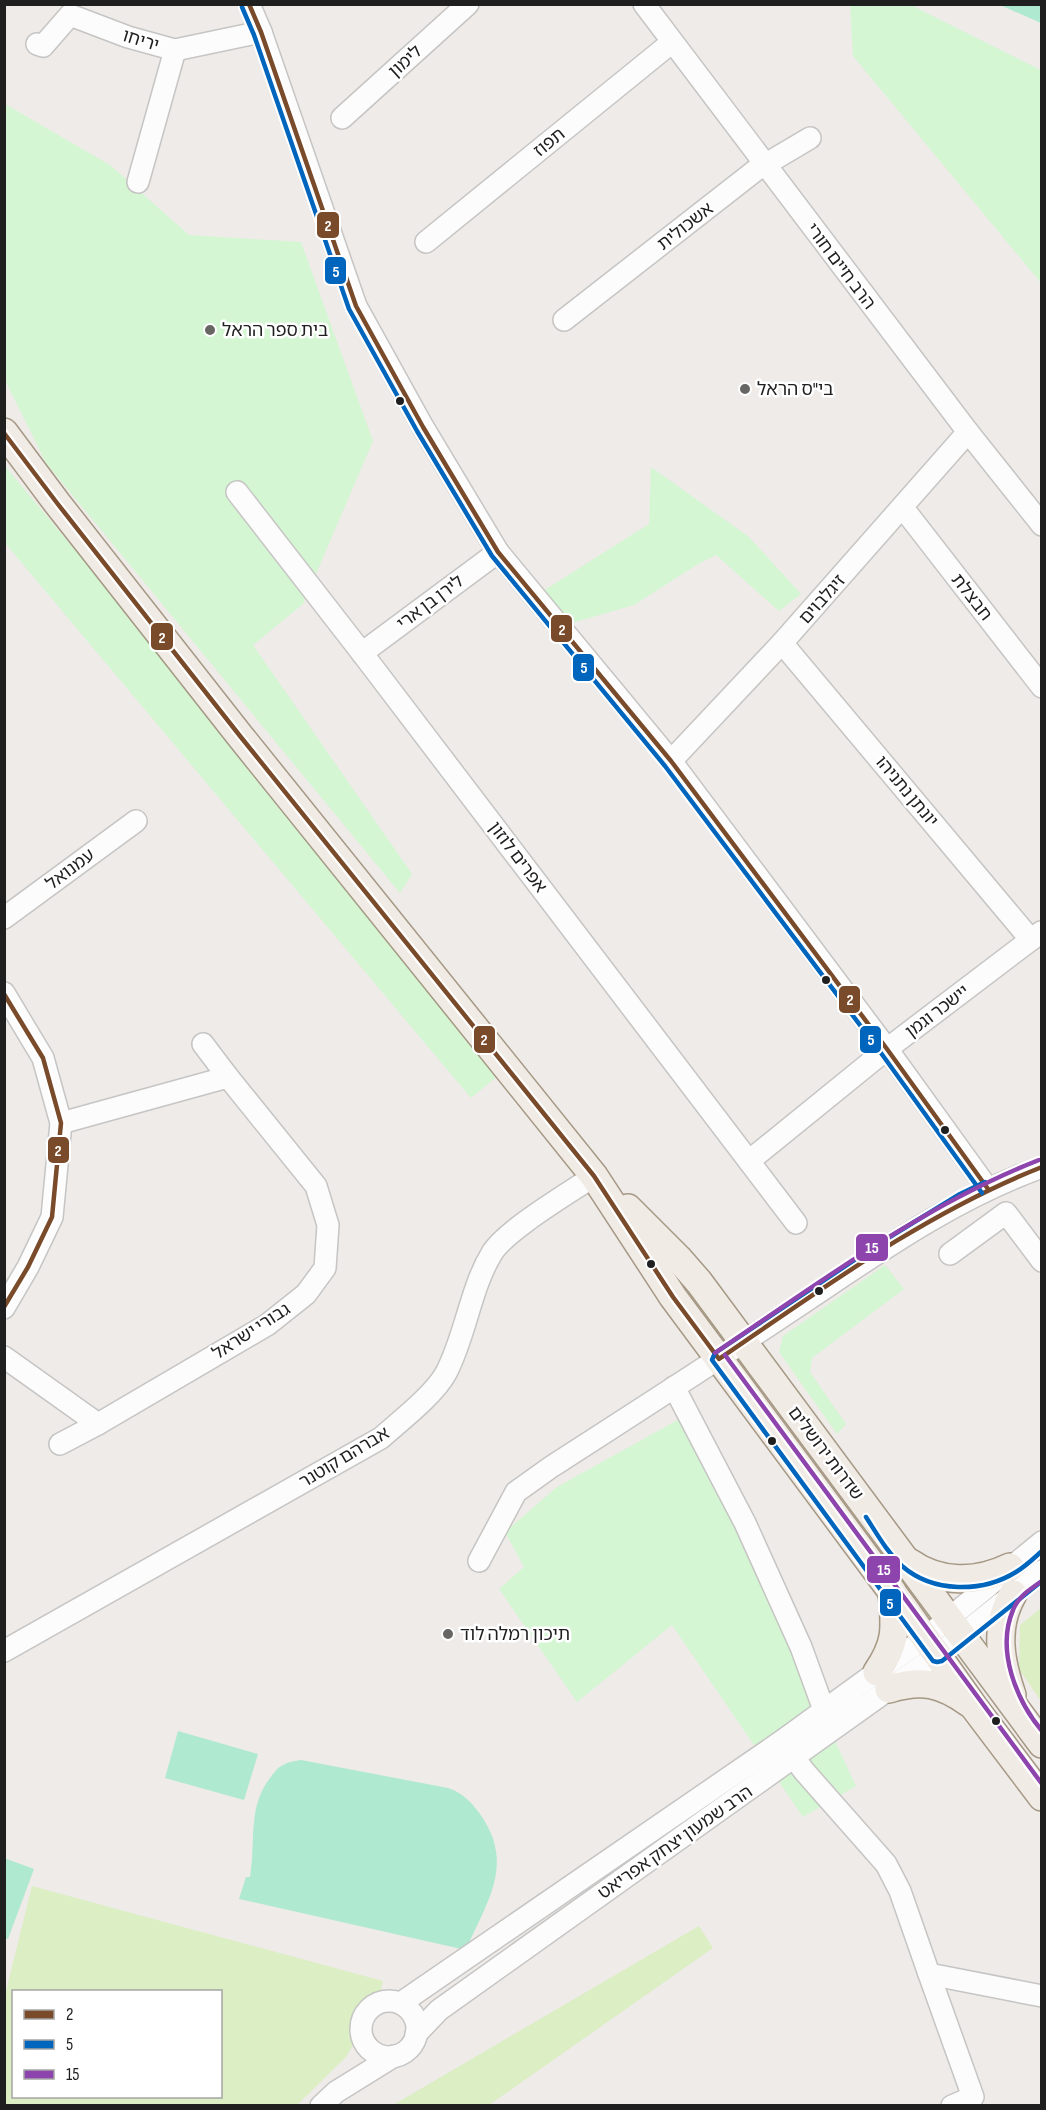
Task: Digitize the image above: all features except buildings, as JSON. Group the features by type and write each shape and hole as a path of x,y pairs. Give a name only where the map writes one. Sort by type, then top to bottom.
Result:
{"main road":[{"name":"שדרות ירושלים","path":"4,432 240,736 594,1176 673,1296 1041,1797"},
{"name":"שדרות ירושלים","path":"594,1176 678,1258 699,1282 908,1561 1041,1744"},
{"path":"908,1561 931,1574 952,1579 982,1578 1010,1567"},
{"path":"891,1590 895,1621 893,1642 883,1681 926,1683 955,1694 974,1707"},
{"path":"1013,1594 1003,1617 1000,1639 1005,1676 1017,1710"}],"street":[{"path":"249,4 261,32 356,306 423,427 498,552 671,761 887,1049 988,1189"},
{"name":"לימון","path":"342,118 468,4"},
{"name":"הרב חיים חורי","path":"644,4 671,43 1041,525"},
{"name":"יריחו","path":"37,44 43,46 70,15 128,37 175,50 261,32"},
{"name":"תפוז","path":"426,242 671,43"},
{"path":"138,182 175,50"},
{"name":"אשכולית","path":"564,320 764,165 810,138"},
{"name":"זיגלבוים","path":"671,761 782,644 968,432"},
{"name":"אפרים לוזון","path":"237,492 796,1223"},
{"name":"חבצלת","path":"903,508 1041,687"},
{"name":"לירן בן ארי","path":"362,653 498,552"},
{"name":"יונתן נתניהו","path":"782,644 1036,936"},
{"name":"עמנואל","path":"4,918 136,821"},
{"name":"יישכר וגמן","path":"749,1161 887,1049 1036,936"},
{"path":"4,993 44,1058 61,1123 52,1217 4,1308"},
{"name":"גבורי ישראל","path":"60,1444 267,1325 306,1294 324,1268 328,1225 316,1186 203,1044"},
{"path":"61,1123 228,1077"},
{"path":"478,1561 516,1491 884,1249 964,1200 1041,1167"},
{"name":"אברהם קוטנר","path":"4,1651 381,1438 422,1402 446,1374 492,1251 513,1231 594,1176"},
{"path":"950,1254 1006,1213 1041,1261"},
{"path":"4,1357 98,1424"},
{"path":"674,1387 745,1523 801,1647 824,1710"},
{"path":"955,1627 1010,1567 1041,1542"},
{"path":"955,1627 1013,1594 1041,1572"},
{"name":"הרב שמעון יצחק אפריאט","path":"416,2034 439,2010 955,1627"},
{"name":"הרב שמעון יצחק אפריאט","path":"400,2003 788,1749 824,1710 883,1681"},
{"path":"788,1749 886,1864 900,1891 973,2097 952,2106"},
{"path":"929,1974 1041,1996"},
{"path":"328,2099 408,2048 416,2034 414,2016 408,2009 400,2003 382,2002 368,2011 361,2029 366,2046 376,2054 394,2056"},
{"path":"328,2099 366,2046"}],"green space":[{"path":"850,5 911,5 1041,70 1041,283 853,56"},
{"path":"1000,5 1041,5 1041,23"},
{"path":"5,104 110,165 189,235 301,242 373,441 303,604 253,645 412,874 400,893 46,463 5,380"},
{"path":"4,465 507,1068 471,1098 5,543"},
{"path":"651,467 749,537 801,594 779,611 716,555 634,605 572,623 543,591 649,524"},
{"path":"885,1265 904,1289 812,1358 810,1372 846,1424 837,1434 779,1352 783,1336"},
{"path":"683,1417 856,1786 803,1817 672,1625 577,1702 499,1589 524,1567 505,1532 557,1487"},
{"path":"1041,1608 1041,1701 1019,1669 1020,1625"},
{"path":"178,1731 258,1754 244,1800 165,1778"},
{"path":"301,1760 448,1788 462,1795 480,1814 491,1833 496,1850 497,1867 489,1899 466,1950 239,1899 246,1877 250,1877 255,1813 263,1789 279,1768 287,1763"},
{"path":"4,1858 34,1869 8,1939 4,1938"},
{"path":"32,1886 383,1981 380,1994 359,2012 355,2026 356,2040 346,2057 297,2105 5,2105 5,1995"},
{"path":"699,1926 713,1948 489,2105 393,2105"}],"transit line":[{"name":"2","path":"249,4 261,32 356,306 423,427 498,552 671,761 887,1049 988,1189"},
{"name":"5","path":"242,7 254,35 349,309 417,431 492,556 665,766 881,1053 982,1193"},
{"name":"2","path":"4,433 240,736 594,1176 673,1297 719,1359 875,1254 957,1207 1042,1167"},
{"name":"2","path":"4,994 43,1058 61,1123 52,1217 28,1267 4,1307"},
{"name":"15","path":"715,1353 832,1273 912,1223 996,1179 1039,1160"},
{"name":"5","path":"985,1182 960,1194 880,1243 715,1353 712,1360 933,1661 942,1661 1042,1581"},
{"name":"15","path":"725,1355 1042,1784"},
{"name":"5","path":"866,1517 887,1549 902,1566 914,1575 943,1585 973,1586 1003,1579 1020,1570 1042,1551"},
{"name":"15","path":"1042,1581 1015,1605 1008,1625 1007,1641 1011,1674 1017,1690 1024,1705 1042,1731"}],"place":[{"name":"בית ספר הראל","path":"210,330"},
{"name":"בי\"ס הראל","path":"745,389"},
{"name":"תיכון רמלה לוד","path":"448,1634"}]}
